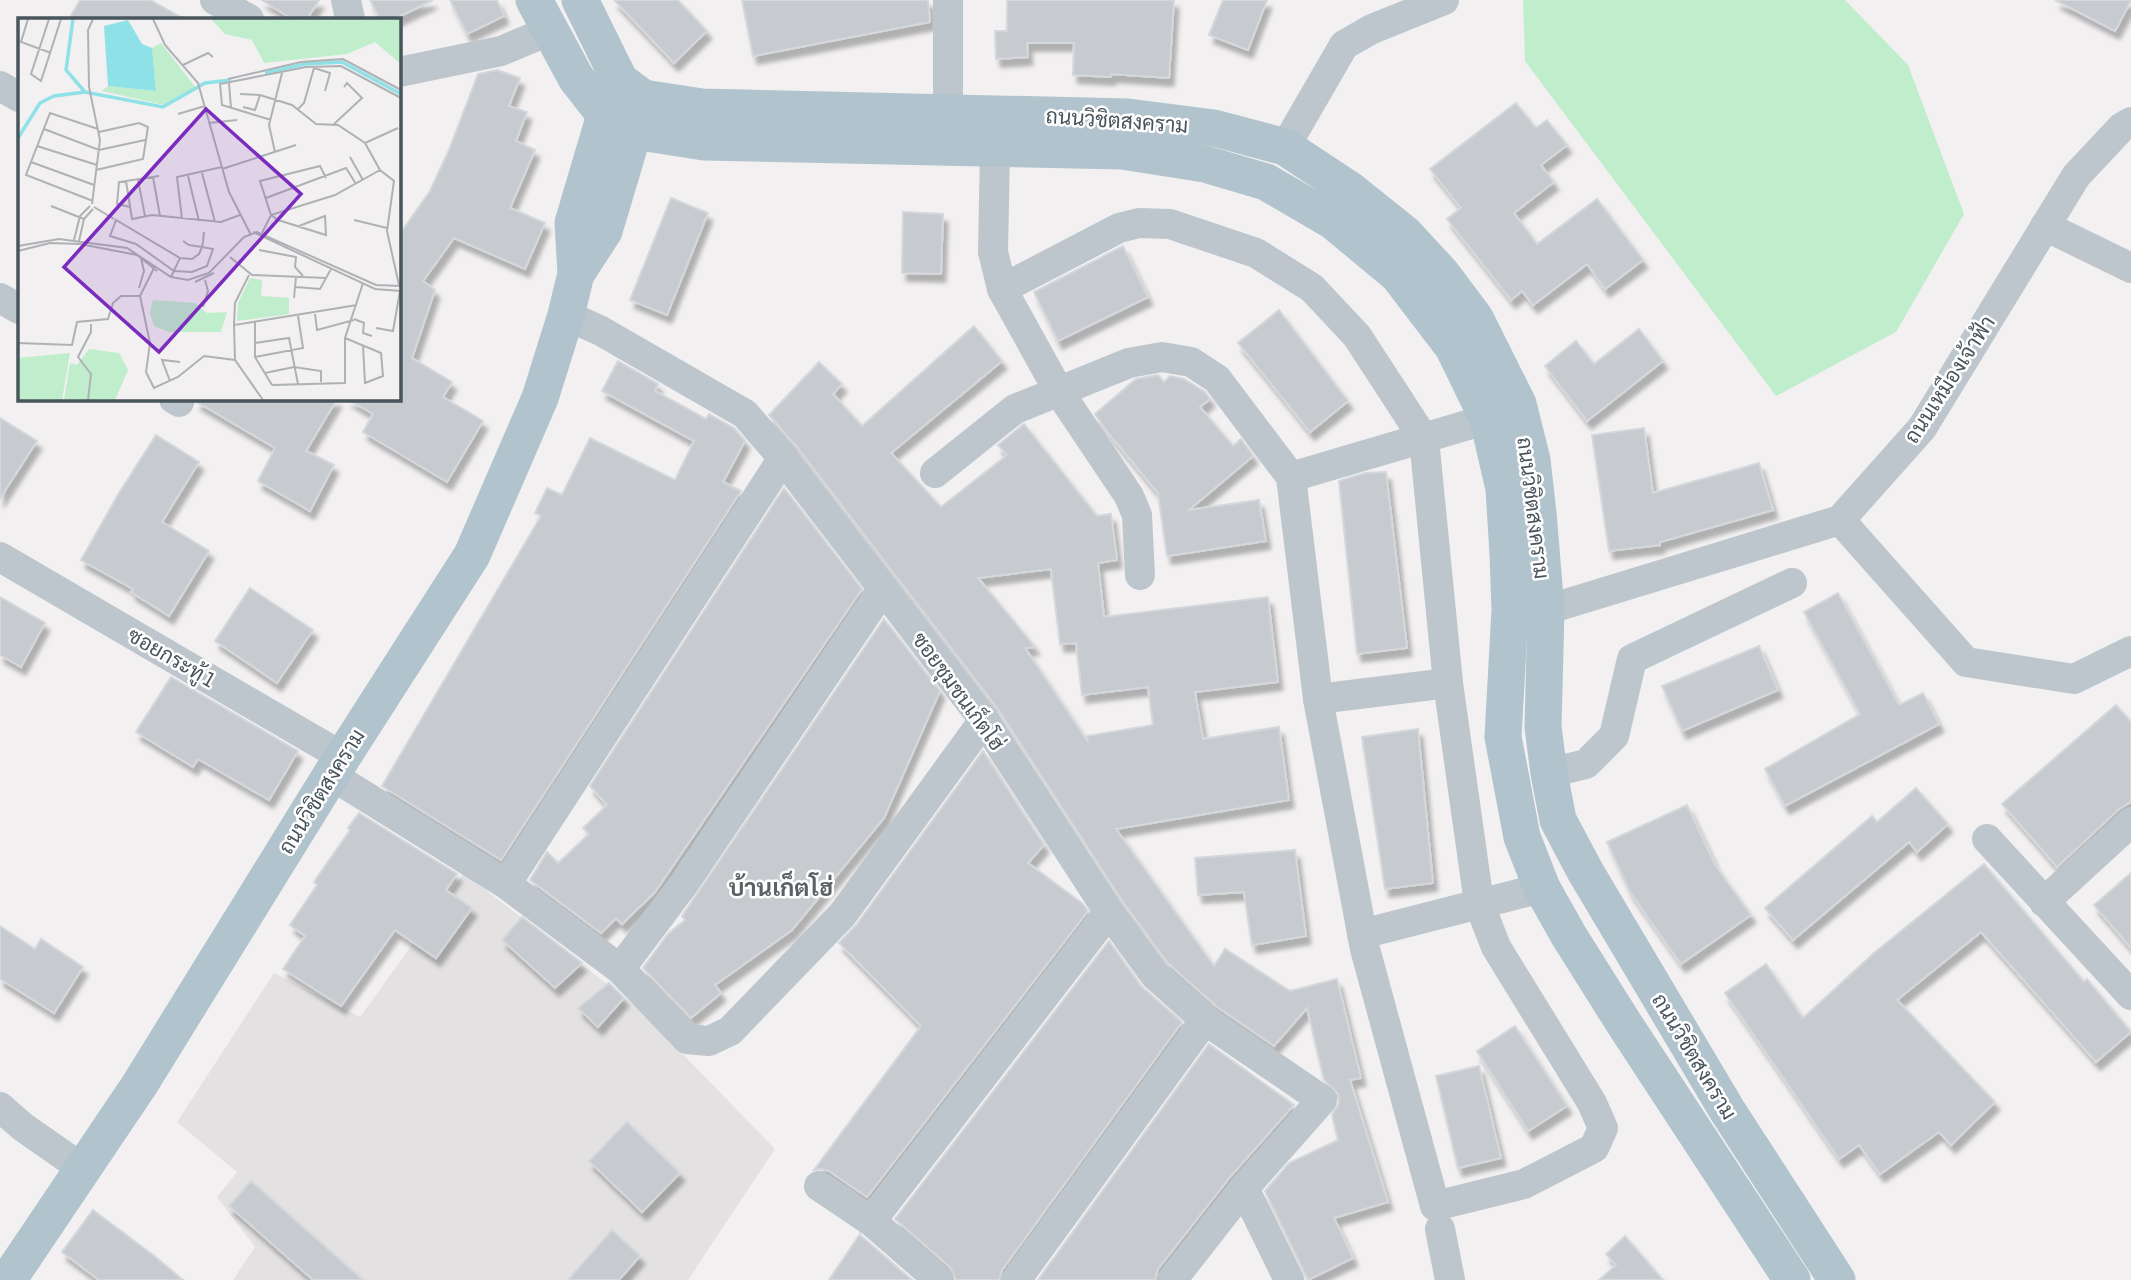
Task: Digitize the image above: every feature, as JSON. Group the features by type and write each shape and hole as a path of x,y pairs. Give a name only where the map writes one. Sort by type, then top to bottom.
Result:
{"main road":[{"path":"580,0 626,106"},
{"path":"542,15 576,78 626,106"},
{"name":"ถนนวิชิตสงคราม","path":"626,106 1129,117 1214,128 1285,147 1350,190 1405,234 1442,274 1475,318 1518,404 1532,460 1546,610 1543,727 1558,820 1585,871 1727,1110 1837,1280"},
{"name":"ถนนวิชิตสงคราม","path":"626,106 704,142 1122,151 1205,164 1266,182 1333,221 1398,275 1454,347 1488,419 1504,489 1510,610 1503,737 1522,836 1542,888 1625,1025 1792,1280"},
{"name":"ถนนวิชิตสงคราม","path":"8,1280 140,1084 337,766 472,555 540,398 576,274 604,231 626,106"}],"street":[{"path":"215,0 247,18"},
{"path":"346,0 350,18"},
{"path":"948,0 948,112"},
{"path":"1285,147 1345,45 1372,29 1444,0"},
{"path":"401,72 501,51 542,15"},
{"path":"0,86 18,96"},
{"name":"ถนนเหมืองเจ้าฟ้า","path":"1840,520 1922,428 2076,176 2122,127 2131,122"},
{"path":"995,149 993,252 1002,289 1058,390 1129,496 1136,515 1140,575"},
{"path":"935,473 1015,408 1129,363 1162,357 1191,362 1216,379 1292,477 1318,699 1362,934 1435,1206 1524,1184 1594,1148 1603,1128 1591,1103 1496,947 1479,904 1448,683 1424,439 1357,336 1312,288 1256,253 1170,224 1139,223 1119,228 1002,289"},
{"path":"2045,226 2131,268"},
{"path":"0,298 18,308"},
{"name":"ซอยชุมชนเก็ตโฮ่","path":"566,315 601,331 745,414 783,458 984,720 1109,912 1155,975 1205,1020 1322,1100 1244,1188"},
{"path":"1292,477 1488,419"},
{"path":"506,884 783,458"},
{"path":"1510,610 1546,610 1840,520 1966,662 2074,679 2131,651"},
{"name":"ซอยกระทู้ 1","path":"0,557 337,766 506,884 620,969 687,1038 709,1041 730,1031 843,914 984,720"},
{"path":"1549,773 1586,764 1614,736 1632,659 1792,583"},
{"path":"620,969 683,884 883,589"},
{"path":"1318,699 1448,683"},
{"path":"2044,902 2131,822"},
{"path":"1987,839 2131,995"},
{"path":"1362,934 1542,888"},
{"path":"871,1221 1109,912"},
{"path":"1016,1280 1205,1020"},
{"path":"0,1107 23,1127 83,1169"},
{"path":"819,1186 871,1221 939,1280"},
{"path":"1172,1280 1244,1188 1289,1280"},
{"path":"1440,1230 1450,1280"}],"shaded area":[{"path":"464,873 639,1009 775,1149 688,1280 233,1280 255,1247 217,1197 237,1172 177,1122 274,973 360,1017"}],"green space":[{"path":"1523,0 1845,0 1908,65 1964,214 1896,332 1776,396 1525,61"}],"building":[{"path":"80,0 150,0 182,18 70,18"},
{"path":"262,0 319,0 308,18 290,18"},
{"path":"370,0 433,0 396,18 379,18"},
{"path":"450,0 497,0 504,16 467,34"},
{"path":"614,0 678,0 707,31 674,63"},
{"path":"742,0 928,0 930,22 753,56"},
{"path":"1007,0 1174,0 1169,78 1111,74 1111,77 1073,75 1074,43 1027,43 1028,57 996,59 995,31 1007,31"},
{"path":"1223,0 1267,0 1248,50 1209,35"},
{"path":"2055,0 2131,0 2131,1 2115,31"},
{"path":"497,70 520,78 509,106 527,112 516,141 535,150 510,208 545,223 525,269 454,238 423,281 435,290 412,358 452,382 443,397 483,421 447,482 363,432 373,414 351,401 401,401 401,232 430,191 478,74"},
{"path":"1516,103 1536,128 1547,120 1567,145 1541,165 1554,182 1514,213 1537,244 1597,199 1643,260 1605,289 1587,264 1533,305 1522,291 1511,300 1447,219 1461,208 1430,169"},
{"path":"671,198 708,213 667,315 630,300"},
{"path":"903,212 943,214 941,274 902,273"},
{"path":"1123,246 1148,297 1058,341 1034,292"},
{"path":"1279,310 1348,401 1310,432 1238,343"},
{"path":"974,326 1002,361 891,453 941,507 1007,455 998,445 1024,424 1097,516 1111,514 1117,560 1098,563 1104,617 1268,597 1278,682 1195,692 1203,739 1279,727 1289,800 1116,829 1214,966 1225,949 1290,991 1337,979 1361,1078 1350,1080 1388,1202 1334,1218 1353,1258 1308,1280 1265,1191 1289,1163 1338,1140 1332,1115 1339,1103 1338,1094 1324,1080 1307,1008 1274,1046 1216,1006 1168,963 1123,902 998,709 797,447 769,415 819,362 842,384 833,394 862,426","holes":["1051,569 1060,644 1076,643 1082,695 1148,687 1153,725 1087,736 1088,742 1025,648 1035,647 978,578"]},
{"path":"1639,329 1663,361 1587,421 1545,366 1576,341 1594,364"},
{"path":"618,361 658,384 655,391 706,419 709,414 734,428 745,441 723,482 741,491 501,860 382,786 541,516 535,513 547,488 562,495 590,438 675,480 694,441 602,391"},
{"path":"1158,375 1164,382 1170,376 1184,379 1205,392 1210,399 1200,407 1233,446 1241,439 1253,456 1189,510 1259,500 1266,541 1167,556 1158,493 1095,414 1136,379"},
{"path":"336,401 306,451 334,465 310,511 258,481 275,448 197,402"},
{"path":"0,418 37,441 0,498"},
{"path":"1644,428 1653,493 1759,463 1773,510 1660,542 1660,545 1609,551 1592,435"},
{"path":"156,435 199,462 162,522 209,551 169,616 131,592 133,589 81,560"},
{"path":"1386,472 1407,648 1357,654 1339,481 1365,473"},
{"path":"784,488 862,589 655,892 622,924 616,918 601,933 530,880 547,852 558,863 589,834 583,828 607,805 590,786"},
{"path":"250,588 313,630 277,683 215,641"},
{"path":"1838,593 1899,705 1923,693 1939,724 1785,806 1765,769 1860,714 1804,612"},
{"path":"0,597 45,623 21,667 0,655"},
{"path":"884,619 940,691 884,818 792,930 715,985 721,993 691,1018 643,968 668,934 685,920 682,916"},
{"path":"1759,646 1778,690 1682,731 1662,686"},
{"path":"171,677 298,751 269,800 198,759 193,767 136,732"},
{"path":"2116,705 2131,722 2131,802 2119,809 2057,867 2002,804"},
{"path":"1418,729 1433,883 1385,889 1362,737"},
{"path":"983,751 1044,845 1028,863 1083,904 1088,911 867,1197 829,1171 814,1170 921,1026 839,943 857,924"},
{"path":"1916,788 1948,824 1917,852 1909,842 1793,940 1765,908 1872,816 1877,822"},
{"path":"1687,805 1715,865 1751,915 1681,964 1630,892 1607,842"},
{"path":"359,813 457,874 446,890 472,908 436,958 395,930 341,1006 283,969 305,936 290,925 317,885 314,882"},
{"path":"1295,850 1306,936 1252,945 1244,892 1198,895 1195,858"},
{"path":"1984,864 2084,982 2087,979 2131,1032 2096,1062 1981,932 1897,1000 1995,1102 1951,1145 1939,1132 1880,1174 1859,1145 1839,1159 1725,993 1766,964 1803,1018 1874,953"},
{"path":"2131,873 2131,948 2094,905"},
{"path":"522,917 582,963 555,988 502,940"},
{"path":"0,926 35,949 41,939 83,967 54,1013 0,979"},
{"path":"1109,941 1141,986 1182,1022 1002,1270 999,1280 956,1280 950,1267 895,1219"},
{"path":"609,983 624,998 598,1027 578,1008"},
{"path":"1515,1026 1567,1106 1528,1131 1477,1051"},
{"path":"1209,1044 1294,1105 1230,1177 1158,1269 1155,1280 1038,1280"},
{"path":"1479,1066 1501,1158 1458,1168 1436,1076"},
{"path":"627,1122 680,1173 642,1212 589,1161"},
{"path":"251,1181 363,1280 313,1280 229,1206"},
{"path":"93,1210 183,1280 99,1280 62,1252"},
{"path":"612,1230 640,1256 619,1280 568,1280"},
{"path":"860,1235 912,1280 829,1280"},
{"path":"1625,1236 1663,1280 1599,1280 1616,1265 1606,1254"}],"district":[{"name":"บ้านเก็ตโฮ่","path":"781,887"}]}
